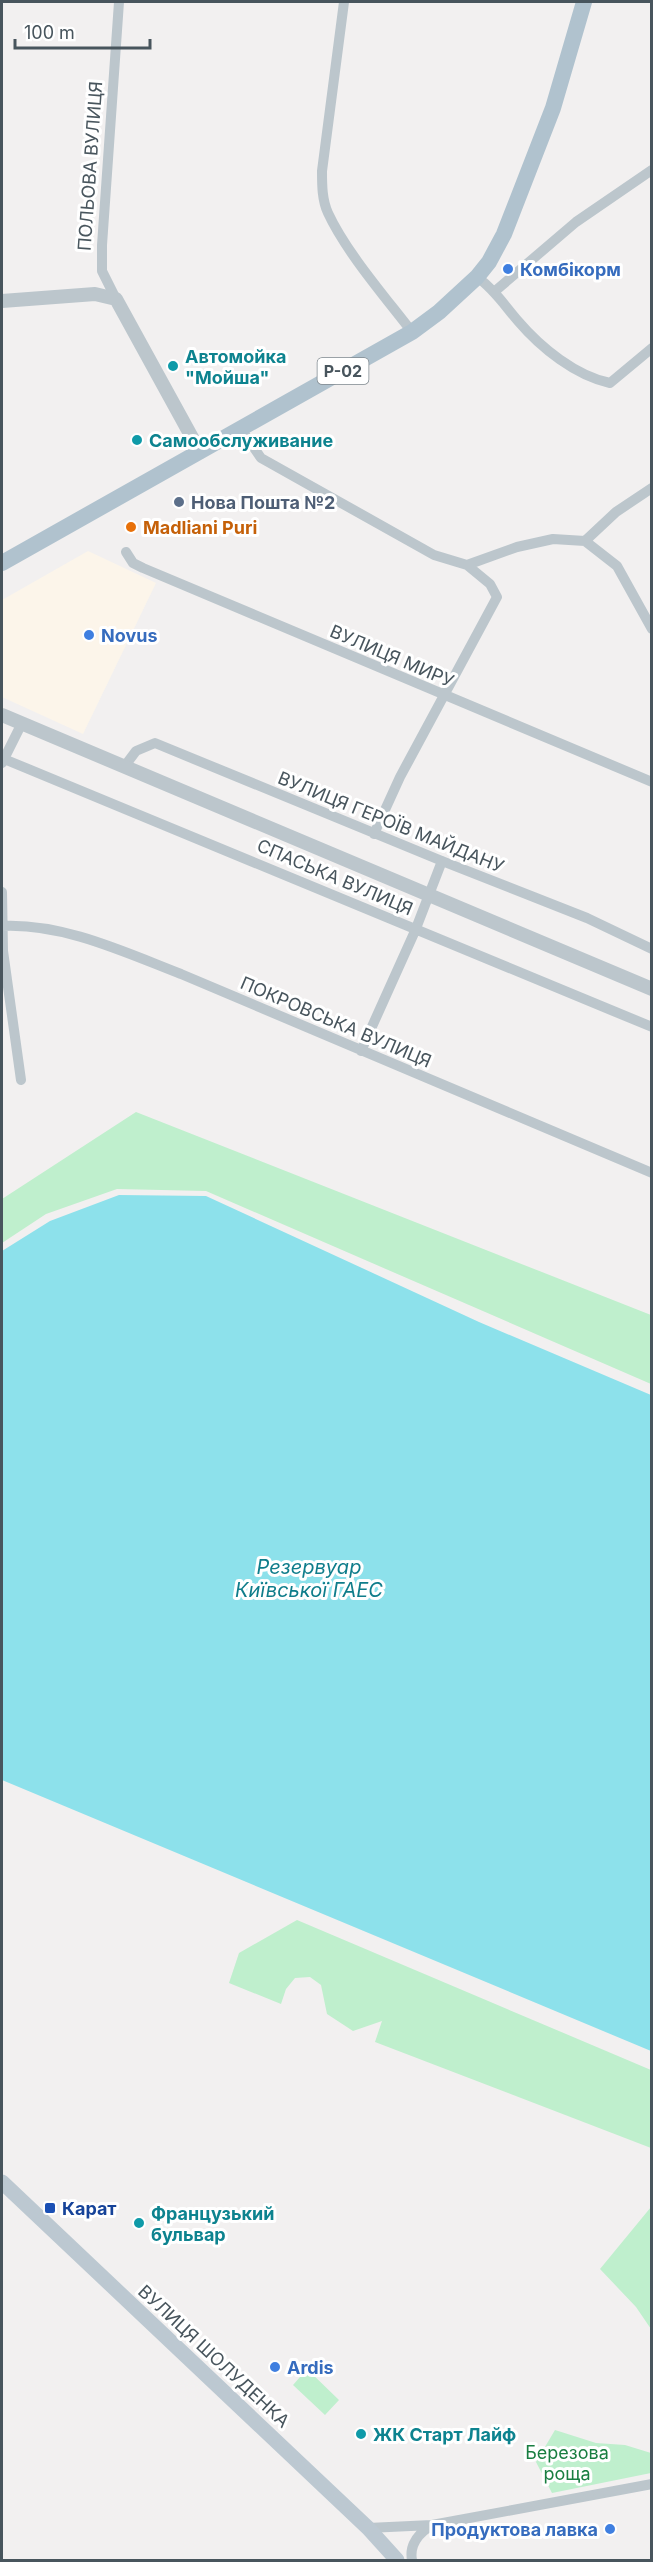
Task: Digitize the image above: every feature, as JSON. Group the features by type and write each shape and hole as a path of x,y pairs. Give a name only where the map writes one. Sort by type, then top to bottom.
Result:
{"main road":[{"name":"Р-02","path":"2,563 412,332 440,312 477,277 489,262 504,234 523,186 553,108 584,2"},
{"name":"ВУЛИЦЯ ШОЛУДЕНКА","path":"2,2182 368,2528 397,2560"}],"street":[{"name":"ПОЛЬОВА ВУЛИЦЯ","path":"120,2 102,272 200,452"},
{"path":"344,2 322,171 322,191 327,212 348,246 412,332"},
{"path":"494,292 576,222 651,170"},
{"path":"477,277 551,352 592,379 610,383 651,348"},
{"path":"2,300 95,294 116,299"},
{"path":"241,429 252,448 276,468 434,555 467,565 490,584 497,597 443,695 374,834"},
{"path":"585,541 616,512 651,488"},
{"path":"467,565 517,547 553,539 585,541 617,566 651,629"},
{"name":"ВУЛИЦЯ МИРУ","path":"126,552 133,563 142,568 651,782"},
{"name":"СПАСЬКА ВУЛИЦЯ","path":"2,715 651,989"},
{"path":"3,761 22,723"},
{"name":"ВУЛИЦЯ ГЕРОЇВ МАЙДАНУ","path":"124,767 136,751 155,742 374,834 587,918 651,949"},
{"name":"СПАСЬКА ВУЛИЦЯ","path":"3,761 651,1028"},
{"path":"361,1051 415,931 442,861"},
{"path":"2,892 2,926 21,1080"},
{"name":"ПОКРОВСЬКА ВУЛИЦЯ","path":"2,926 31,926 112,948 651,1173"},
{"path":"368,2528 432,2525 651,2484"},
{"path":"412,2560 413,2543 421,2532 432,2525"}],"shaded area":[{"path":"88,551 156,583 83,734 2,697 2,600"}],"green space":[{"path":"136,1112 651,1315 651,1384 206,1191 117,1189 46,1214 2,1243 2,1199"},
{"path":"297,1920 651,2070 651,2148 375,2042 382,2021 353,2031 327,2014 321,1985 310,1977 295,1978 286,1989 281,2004 229,1983 239,1953"},
{"path":"651,2207 651,2329 636,2307 600,2269"},
{"path":"307,2369 339,2400 325,2415 293,2385"},
{"name":"Березова роща","path":"555,2430 596,2443 625,2445 651,2453 651,2473 552,2493 536,2462"}],"water":[{"name":"Резервуар Київської ГАЕС","path":"119,1195 206,1196 479,1322 651,1395 651,2051 2,1780 2,1251 50,1221"}],"place":[{"name":"Комбікорм","path":"508,269"},
{"name":"Автомойка \"Мойша\"","path":"173,366"},
{"name":"Самообслуживание","path":"137,440"},
{"name":"Нова Пошта №2","path":"179,502"},
{"name":"Madliani Puri","path":"131,527"},
{"name":"Novus","path":"89,635"},
{"name":"Карат","path":"50,2208"},
{"name":"Французький бульвар","path":"139,2223"},
{"name":"Ardis","path":"275,2367"},
{"name":"ЖК Старт Лайф","path":"361,2434"},
{"name":"Продуктова лавка","path":"610,2529"}]}
